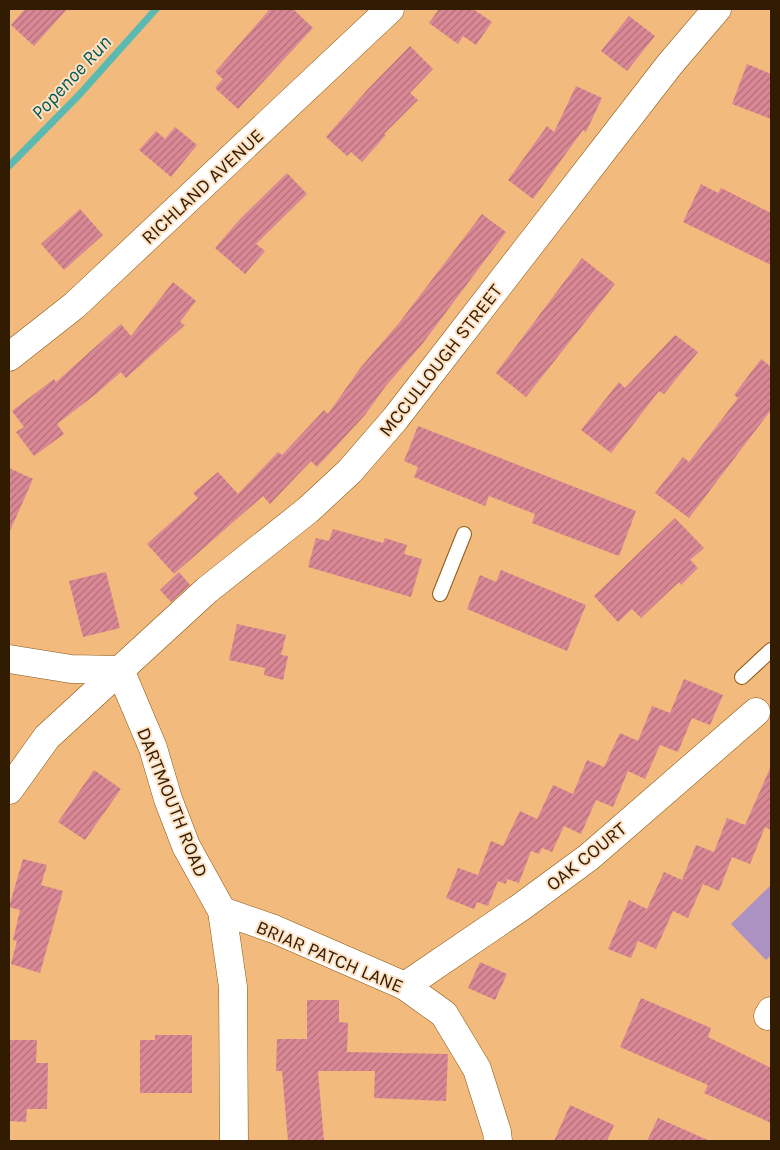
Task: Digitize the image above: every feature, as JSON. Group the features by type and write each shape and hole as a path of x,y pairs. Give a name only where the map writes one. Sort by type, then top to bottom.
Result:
{"street":[{"name":"RICHLAND AVENUE","path":"9,357 75,305 390,9"},
{"name":"MCCULLOUGH STREET","path":"9,790 47,737 208,590 308,510 350,471 395,420 670,64 717,9"},
{"path":"9,659 71,669 120,670"},
{"name":"DARTMOUTH ROAD","path":"120,670 152,748 168,799 186,846 222,911 233,986 234,1141"},
{"name":"OAK COURT","path":"405,986 521,908 589,857 756,712"},
{"name":"BRIAR PATCH LANE","path":"222,911 274,929 405,986 444,1014 477,1069 498,1132 498,1141"}],"lane":[{"path":"440,594 464,534"},
{"path":"742,677 771,650"}],"shaded area":[{"path":"771,885 771,955 766,960 731,924"}],"building":[{"path":"25,9 67,9 34,46 11,25"},
{"path":"270,9 293,9 313,28 238,109 215,88 223,79 215,72"},
{"path":"439,9 473,9 492,22 476,45 463,36 458,44 429,23"},
{"path":"629,16 655,36 627,71 601,51"},
{"path":"410,46 433,69 410,93 418,100 384,134 386,135 362,162 351,152 347,156 326,137 367,90"},
{"path":"747,64 771,74 771,119 732,104"},
{"path":"576,86 602,98 586,132 583,130 533,199 508,180 547,126 554,132"},
{"path":"175,127 197,145 171,177 139,150 156,131 165,139"},
{"path":"287,173 307,194 256,244 265,251 245,274 215,248 241,218"},
{"path":"701,184 718,193 721,188 771,213 771,265 683,222"},
{"path":"80,209 103,235 64,270 41,244"},
{"path":"482,214 506,232 423,343 385,387 365,415 317,467 311,461 270,504 263,496 174,574 147,544 198,498 193,493 218,472 238,494 278,452 282,455 324,410 328,414 361,367 399,323"},
{"path":"582,258 615,284 526,397 496,373"},
{"path":"173,282 196,301 180,322 185,325 126,378 121,372 57,424 64,434 34,456 16,432 24,427 12,411 54,379 56,382 121,324 131,336"},
{"path":"675,335 698,352 664,394 659,391 611,453 581,430 619,382 625,388"},
{"path":"761,359 771,367 771,410 689,518 655,493 683,457 689,462 738,398 734,395"},
{"path":"418,426 636,511 619,556 532,523 535,514 489,496 485,506 414,477 418,467 404,461"},
{"path":"9,468 33,479 9,533"},
{"path":"675,518 704,548 690,560 698,568 681,585 679,582 641,618 632,609 618,622 594,596"},
{"path":"333,529 383,543 385,538 407,545 404,554 422,559 411,597 308,567 316,538 329,541"},
{"path":"501,570 586,605 567,651 467,609 480,575 496,582"},
{"path":"106,572 120,628 83,637 69,581"},
{"path":"179,572 190,585 171,602 160,590"},
{"path":"237,624 286,635 281,655 288,656 283,680 264,675 265,668 229,660"},
{"path":"684,679 723,695 710,725 692,718 678,752 660,745 645,779 628,771 613,807 596,800 581,834 564,826 552,852 542,848 539,854 531,851 519,883 507,879 506,884 498,881 488,906 477,902 474,909 446,898 458,868 478,875 491,841 503,846 520,811 537,819 553,785 573,794 587,760 604,767 620,733 638,741 652,706 670,713"},
{"path":"771,766 771,830 765,827 750,864 732,857 719,891 703,884 688,918 673,911 656,949 638,941 631,958 608,949 629,900 647,909 664,872 682,880 696,845 714,852 727,818 745,825"},
{"path":"94,770 121,789 85,840 58,822"},
{"path":"23,859 47,865 41,885 63,891 40,973 11,964 17,941 13,940 20,910 9,907"},
{"path":"480,962 507,974 495,1000 468,988"},
{"path":"641,998 711,1028 708,1037 771,1068 771,1123 704,1093 708,1085 620,1047"},
{"path":"307,1000 339,1000 339,1022 348,1023 347,1052 448,1054 446,1101 374,1098 375,1071 318,1071 324,1141 288,1141 282,1071 276,1071 277,1039 307,1039"},
{"path":"155,1035 192,1035 192,1093 140,1093 140,1040 155,1040"},
{"path":"9,1040 37,1040 36,1063 48,1063 47,1109 27,1109 26,1122 9,1121"},
{"path":"570,1105 614,1125 607,1141 554,1141"},
{"path":"658,1118 710,1141 647,1141"}],"waterway":[{"name":"Popenoe Run","path":"9,166 79,95 156,9"}]}
